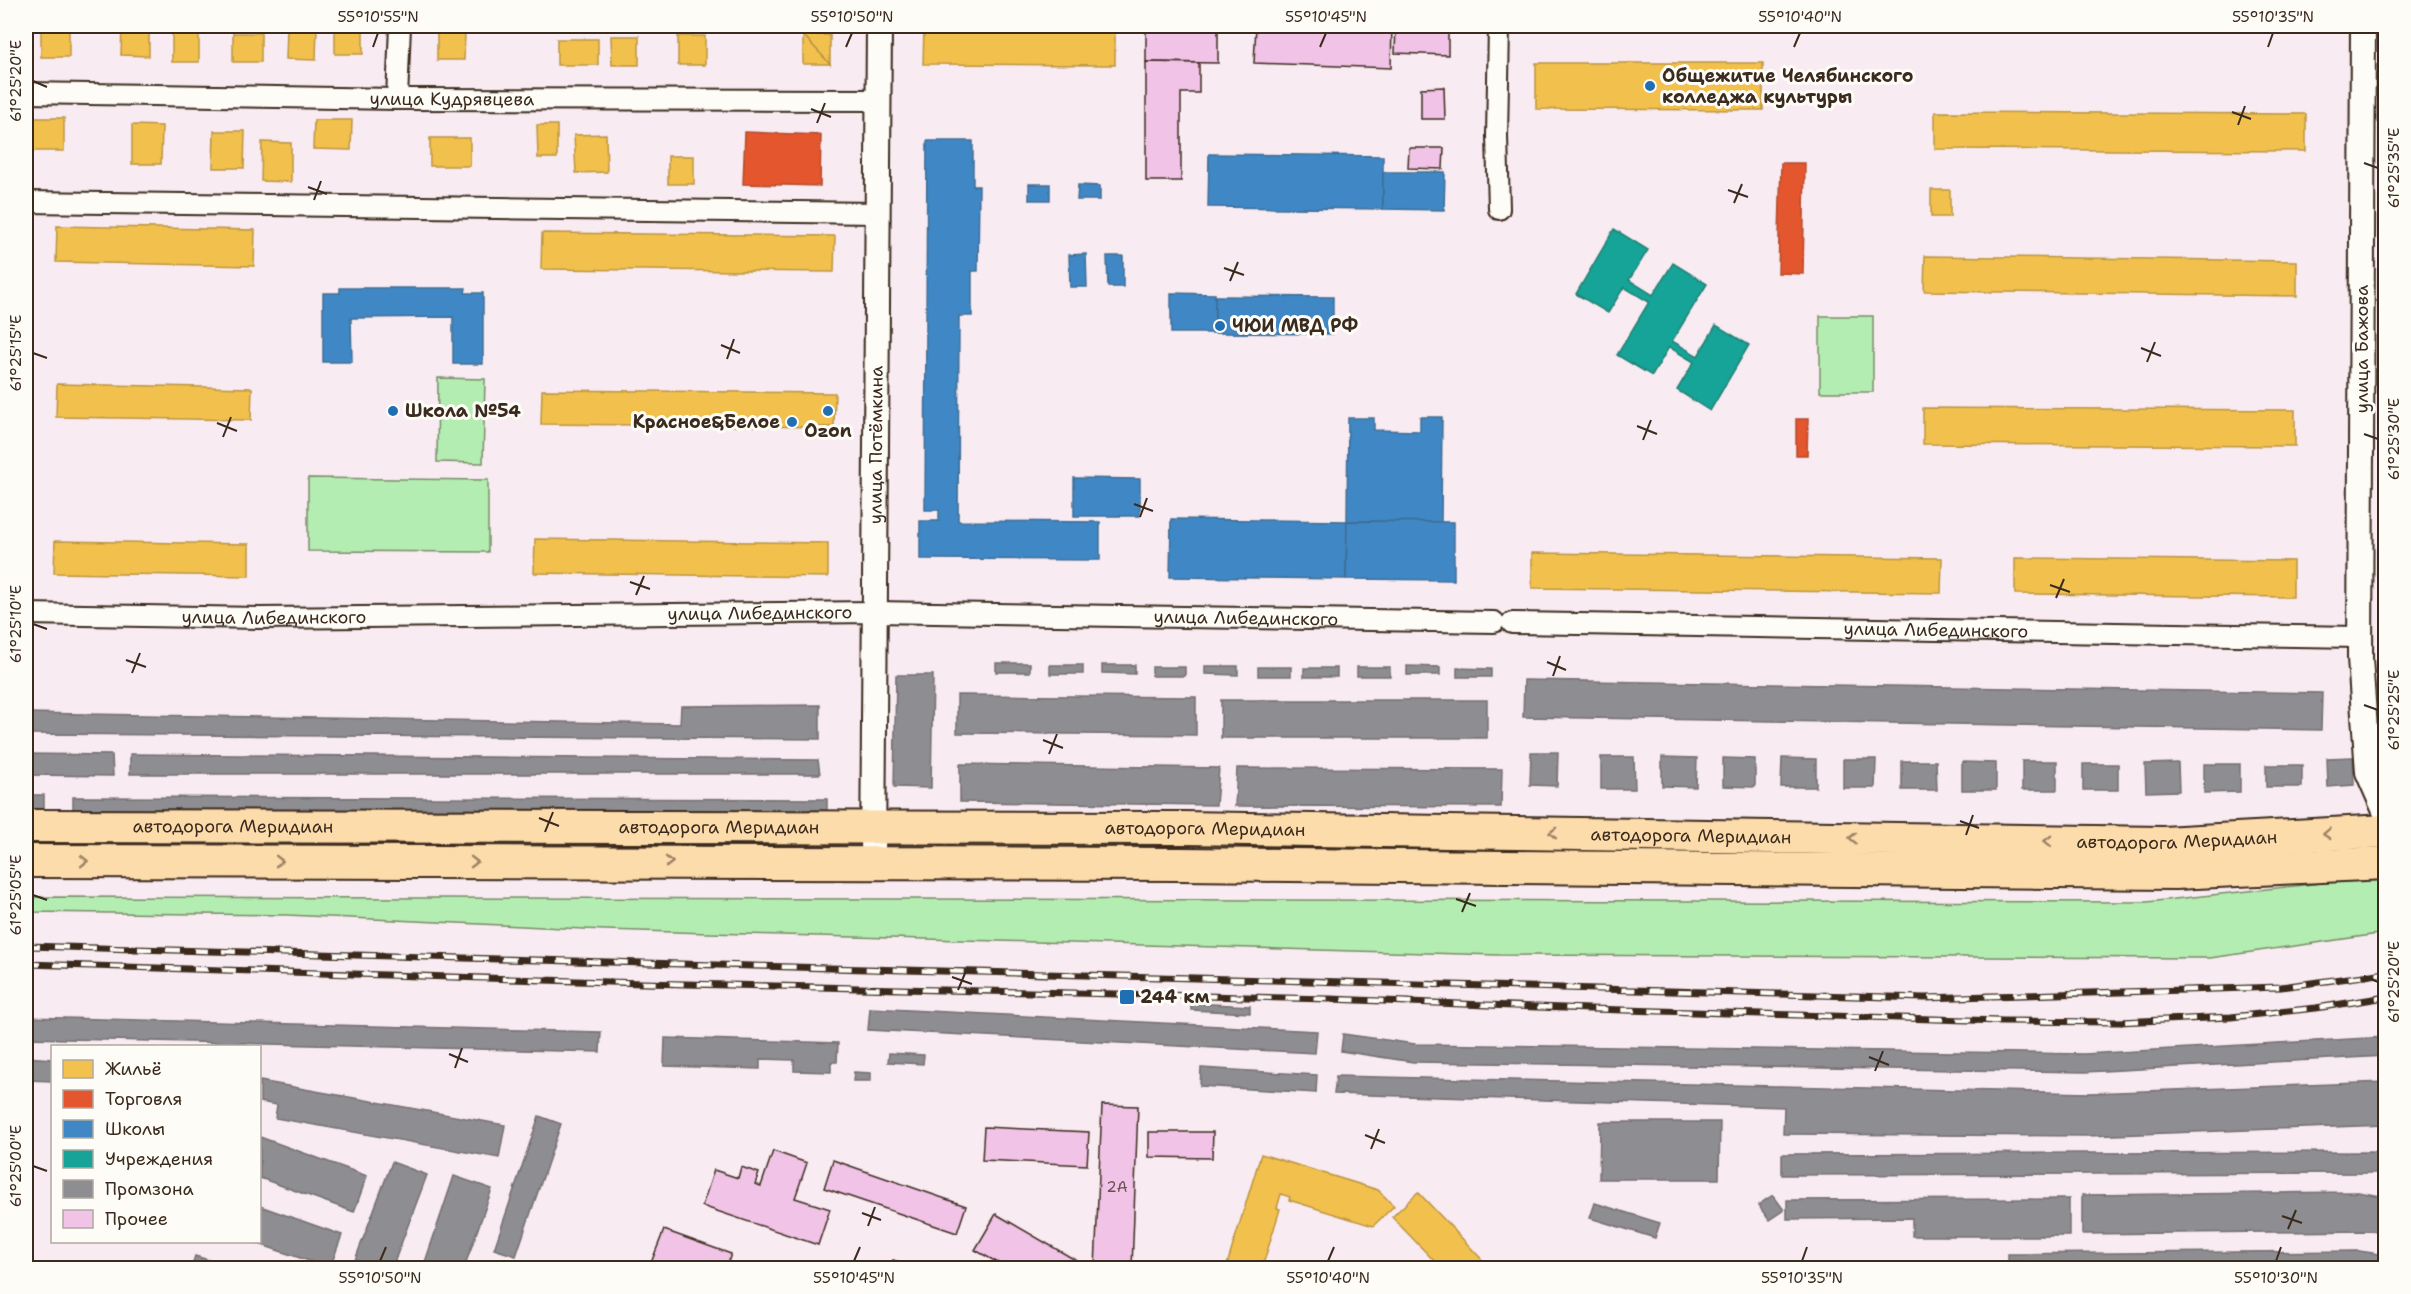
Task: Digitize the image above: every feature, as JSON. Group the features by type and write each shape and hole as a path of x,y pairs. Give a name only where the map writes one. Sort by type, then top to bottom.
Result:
{"main road":[{"name":"автодорога Меридиан","path":"26,826 1183,828 2163,843 2385,831"},
{"name":"автодорога Меридиан","path":"26,861 873,863 2175,873 2385,863"}],"street":[{"path":"397,99 400,26"},
{"name":"улица Потёмкина","path":"873,863 879,26"},
{"path":"1499,26 1497,136 1499,209"},
{"name":"улица Бажова","path":"2363,26 2360,637 2368,772 2385,813"},
{"name":"улица Кудрявцева","path":"26,93 397,99 879,100"},
{"path":"26,202 878,213"},
{"name":"улица Либединского","path":"26,614 260,618 875,612 2360,637"}],"green space":[{"path":"1820,316 1873,316 1873,392 1820,392"},
{"path":"438,378 485,379 483,463 437,462"},
{"path":"308,478 488,480 488,552 308,551"},
{"path":"2386,876 2385,933 2210,958 1499,955 605,930 287,915 26,912 26,897 2147,902"}],"building: Жильё":[{"path":"287,26 317,26 316,60 286,59"},
{"path":"335,26 363,26 363,54 335,54"},
{"path":"122,27 149,27 149,56 121,55"},
{"path":"41,28 69,28 69,57 41,57"},
{"path":"924,28 1115,29 1115,65 923,64"},
{"path":"437,31 465,31 464,60 437,60"},
{"path":"172,33 199,33 199,62 172,62"},
{"path":"233,33 261,33 261,62 233,62"},
{"path":"803,35 830,35 830,64"},
{"path":"803,35 830,64 803,64"},
{"path":"611,36 639,36 639,65 612,65"},
{"path":"678,36 705,36 705,65 678,65"},
{"path":"557,39 598,39 598,65 557,65"},
{"name":"Общежитие Челябинского колледжа культуры","path":"1536,63 1763,63 1763,110 1536,109"},
{"path":"1935,112 2306,114 2306,151 1935,149"},
{"path":"26,118 64,118 64,151 26,151"},
{"path":"314,120 352,120 351,150 313,149"},
{"path":"132,125 162,126 161,164 132,164"},
{"path":"537,125 557,125 557,158 538,158"},
{"path":"214,131 245,131 244,168 213,168"},
{"path":"606,134 607,172 576,173 574,135"},
{"path":"430,138 470,138 470,166 430,166"},
{"path":"262,142 291,143 291,182 261,181"},
{"path":"668,156 694,156 694,184 668,184"},
{"path":"1931,190 1950,190 1950,217 1931,217"},
{"path":"57,226 255,230 254,266 56,262"},
{"path":"542,233 835,236 834,272 541,269"},
{"path":"1925,256 2297,261 2297,296 1924,291"},
{"path":"57,384 252,388 251,420 56,417"},
{"path":"542,390 835,393 834,427 541,424"},
{"path":"1923,408 2295,410 2295,446 1923,444"},
{"path":"535,539 828,543 828,577 534,573"},
{"path":"55,541 249,544 249,576 54,573"},
{"path":"1532,553 1942,558 1941,593 1532,588"},
{"path":"2015,558 2293,561 2293,597 2015,594"},
{"path":"1261,1154 1378,1190 1394,1206 1373,1226 1289,1200 1290,1197 1281,1194 1277,1208 1280,1209 1262,1268 1226,1268"},
{"path":"1418,1192 1490,1268 1441,1268 1392,1217"}],"building: Торговля":[{"path":"745,132 821,135 820,186 743,184"},
{"path":"1781,163 1805,163 1803,274 1778,273"},
{"path":"1796,419 1808,419 1807,455 1796,455"}],"building: Школы":[{"path":"927,141 973,141 973,186 979,186 978,271 972,271 972,316 959,316 958,521 1100,522 1100,560 920,559 920,521 939,521 939,510 925,510"},
{"path":"1209,154 1383,156 1383,209 1208,207"},
{"path":"1383,172 1445,172 1444,210 1383,209"},
{"path":"1029,184 1050,184 1050,200 1029,200"},
{"path":"1078,185 1100,186 1100,200 1077,200"},
{"path":"1086,254 1087,287 1070,287 1069,255"},
{"path":"1107,256 1123,256 1123,287 1108,287"},
{"path":"340,288 466,288 465,293 483,293 483,364 453,364 453,317 351,318 352,362 323,362 323,293 340,293"},
{"path":"1171,293 1215,294 1215,333 1171,333"},
{"path":"1215,296 1333,297 1333,334 1215,333"},
{"path":"1420,417 1442,417 1441,522 1347,521 1348,418 1374,418 1374,430 1420,431"},
{"path":"1074,478 1140,479 1140,516 1074,516"},
{"path":"1171,519 1347,521 1346,579 1170,577"},
{"path":"1347,521 1454,522 1454,580 1346,579"}],"building: Учреждения":[{"path":"1614,229 1648,250 1629,280 1653,295 1673,263 1707,284 1672,341 1698,356 1716,325 1749,345 1710,411 1677,390 1694,362 1669,347 1652,376 1617,355 1649,302 1624,287 1608,313 1576,294"}],"building: Промзона":[{"path":"996,663 1030,663 1030,672 996,672"},
{"path":"1050,665 1083,665 1083,674 1050,674"},
{"path":"1102,665 1135,665 1135,674 1102,673"},
{"path":"1205,666 1238,666 1238,675 1205,674"},
{"path":"1407,666 1440,667 1440,675 1407,675"},
{"path":"1152,667 1185,667 1185,676 1152,676"},
{"path":"1258,667 1291,667 1291,676 1258,676"},
{"path":"1357,667 1390,667 1390,676 1357,676"},
{"path":"1304,668 1337,668 1337,677 1304,677"},
{"path":"1457,668 1491,669 1491,677 1457,677"},
{"path":"896,675 933,675 931,788 894,787"},
{"path":"1524,680 2322,693 2321,730 1523,717"},
{"path":"957,695 1196,697 1196,735 957,733"},
{"path":"1221,700 1487,700 1487,738 1221,738"},
{"path":"820,705 820,739 26,734 26,713 680,724 681,706"},
{"path":"1531,752 1558,752 1557,786 1530,785"},
{"path":"26,754 112,755 113,776 26,775"},
{"path":"130,754 818,760 820,774 130,774"},
{"path":"1601,757 1634,757 1635,789 1601,789"},
{"path":"1662,757 1697,758 1696,787 1662,786"},
{"path":"2353,757 2354,785 2328,787 2327,758"},
{"path":"1723,758 1755,759 1755,787 1723,786"},
{"path":"1782,758 1816,759 1816,787 1781,787"},
{"path":"1843,759 1876,759 1875,788 1843,788"},
{"path":"1902,761 1936,761 1937,790 1902,790"},
{"path":"2022,761 2057,761 2057,790 2022,790"},
{"path":"1962,762 1996,763 1996,790 1962,790"},
{"path":"2178,763 2179,791 2146,792 2145,764"},
{"path":"960,764 1219,768 1216,805 960,802"},
{"path":"2083,764 2118,764 2118,790 2083,790"},
{"path":"2204,764 2240,764 2240,792 2204,793"},
{"path":"2266,765 2302,765 2302,787 2266,787"},
{"path":"1237,768 1502,769 1501,807 1235,806"},
{"path":"26,795 44,795 44,815 26,815"},
{"path":"73,797 827,799 827,820 73,817"},
{"path":"1191,1003 1250,1006 1250,1013 1191,1010"},
{"path":"870,1008 1317,1031 1315,1053 868,1030"},
{"path":"26,1017 601,1032 600,1052 26,1038"},
{"path":"1343,1034 1415,1044 2084,1054 2386,1037 2386,1056 2085,1072 1413,1062 1341,1051"},
{"path":"665,1038 838,1043 837,1062 831,1062 831,1072 794,1071 794,1060 760,1059 760,1069 664,1066"},
{"path":"889,1053 924,1055 923,1064 888,1062"},
{"path":"26,1057 51,1059 51,1081 26,1080"},
{"path":"1201,1068 1317,1075 1316,1093 1200,1086"},
{"path":"854,1072 871,1073 871,1081 853,1081"},
{"path":"1336,1076 2090,1093 2386,1082 2386,1125 2087,1136 1783,1134 1784,1107 1334,1094"},
{"path":"261,1081 505,1125 499,1158 275,1118 277,1105 261,1102"},
{"path":"539,1116 561,1124 516,1256 494,1249"},
{"path":"1600,1122 1720,1122 1719,1179 1599,1179"},
{"path":"261,1137 367,1176 354,1212 261,1178"},
{"path":"2386,1152 2386,1173 1782,1175 1782,1154"},
{"path":"392,1162 427,1175 392,1268 352,1268"},
{"path":"454,1176 492,1189 464,1268 423,1268"},
{"path":"2358,1192 2386,1197 2386,1234 2371,1231 2082,1234 2082,1195"},
{"path":"1773,1195 1784,1210 1769,1220 1758,1205"},
{"path":"2069,1199 2069,1236 1912,1236 1912,1218 1787,1219 1787,1200"},
{"path":"1595,1203 1660,1223 1655,1238 1590,1218"},
{"path":"261,1206 342,1235 330,1268 256,1243 261,1243"},
{"path":"2359,1251 2386,1255 2386,1268 2008,1268 2008,1254"},
{"path":"195,1256 236,1268 191,1268"}],"building: Прочее":[{"path":"1146,26 1218,26 1218,63 1146,62"},
{"path":"1256,26 1392,26 1391,68 1254,63"},
{"path":"1396,26 1448,26 1448,55 1395,53"},
{"path":"1146,62 1199,63 1199,93 1181,93 1181,181 1146,181"},
{"path":"1444,87 1445,119 1421,119 1421,88"},
{"path":"1409,148 1444,148 1443,169 1408,168"},
{"path":"1102,1105 1138,1106 1132,1268 1095,1268"},
{"path":"984,1127 1089,1132 1087,1165 982,1160"},
{"path":"1149,1132 1213,1132 1212,1158 1149,1157"},
{"path":"773,1151 807,1163 795,1198 830,1209 818,1245 702,1206 714,1170 738,1178 741,1167 759,1173 755,1184 761,1186"},
{"path":"833,1160 966,1206 957,1233 824,1188"},
{"path":"996,1214 1084,1265 1082,1268 1007,1268 975,1250"},
{"path":"664,1230 731,1254 726,1268 649,1268"},
{"path":"893,1260 919,1268 890,1268"}],"railway":[{"path":"26,946 1925,998 2281,987 2386,973"},
{"path":"26,964 643,983 1330,999 2002,1021 2119,1022 2231,1017 2316,1008 2386,997"}],"place":[{"name":"Общежитие Челябинского колледжа культуры","path":"1650,86"},
{"name":"ЧЮИ МВД РФ","path":"1220,326"},
{"name":"Школа №54","path":"393,411"},
{"name":"Ozon","path":"828,411"},
{"name":"Красное&Белое","path":"792,422"},
{"name":"244 км","path":"1127,997"}]}
